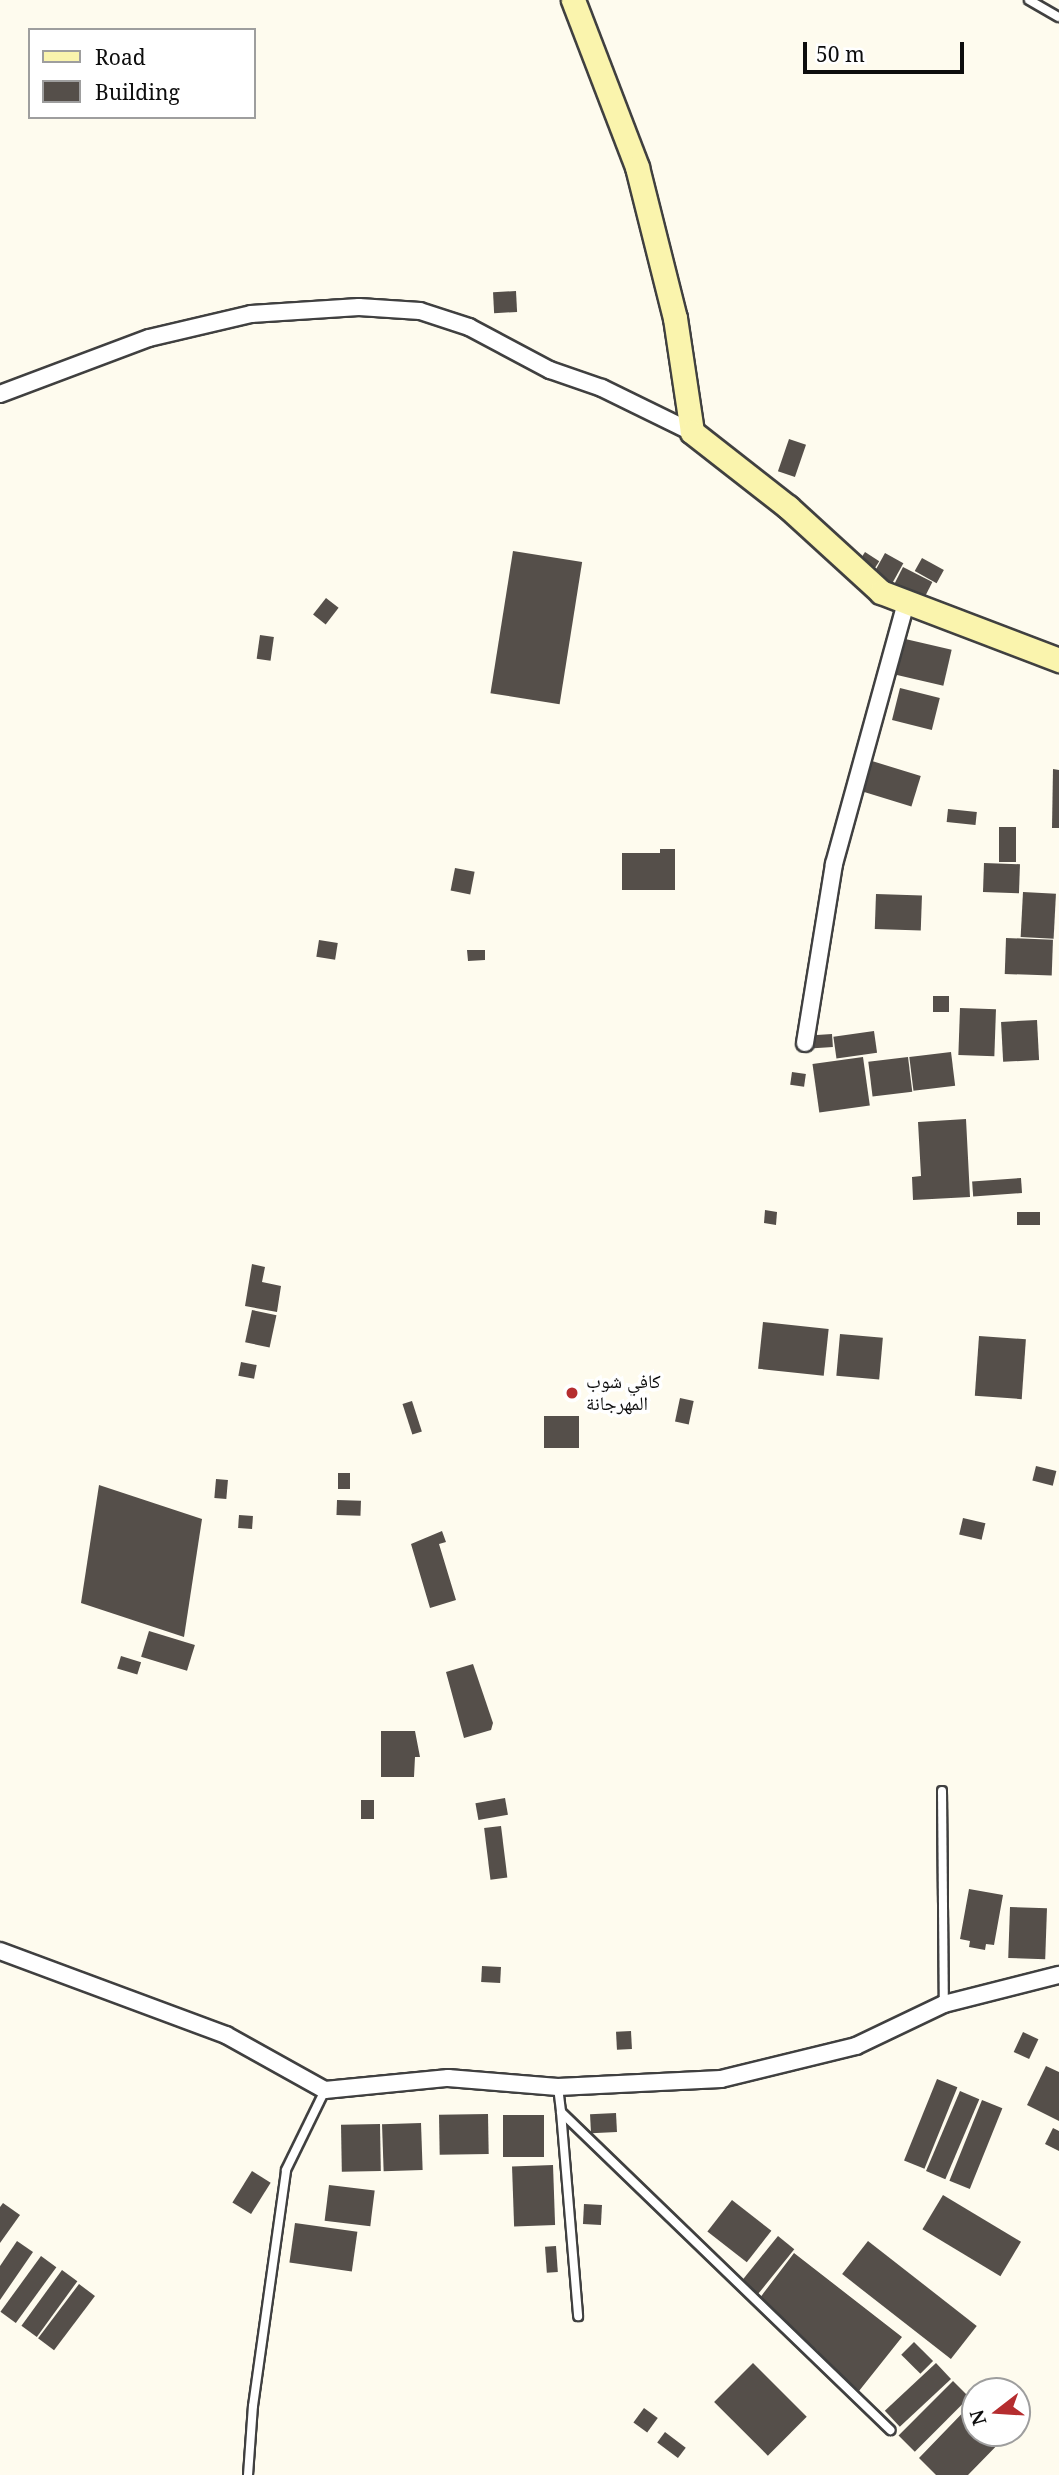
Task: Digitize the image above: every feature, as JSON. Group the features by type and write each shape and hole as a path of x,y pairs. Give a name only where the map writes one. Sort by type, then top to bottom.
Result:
{"street":[{"path":"573,0 637,167 675,318 692,432"},
{"path":"0,394 149,338 251,314 359,307 420,311 469,327 550,370 602,388 692,432 788,507 881,592 1059,660"},
{"path":"805,1043 834,864 906,602"},
{"path":"0,1951 226,2035 325,2090 448,2078 558,2087 721,2079 856,2046 944,2004 1059,1975"}],"lane":[{"path":"1029,0 1059,17"},
{"path":"942,1791 944,2004"},
{"path":"558,2087 578,2316"},
{"path":"248,2475 253,2406 286,2170 325,2090"},
{"path":"561,2112 890,2430"}],"building":[{"path":"516,291 517,312 494,313 493,292"},
{"path":"789,439 806,445 795,477 778,471"},
{"path":"513,551 582,562 560,704 490,693"},
{"path":"865,552 879,561 871,575 856,565"},
{"path":"885,553 903,563 892,584 873,574"},
{"path":"922,558 944,570 937,583 915,571"},
{"path":"903,567 932,582 923,601 893,586"},
{"path":"326,598 339,608 326,624 313,615"},
{"path":"260,635 274,637 271,661 257,659"},
{"path":"901,638 952,650 943,686 893,674"},
{"path":"900,688 940,698 932,730 892,720"},
{"path":"872,761 921,776 911,807 863,792"},
{"path":"1053,769 1059,770 1059,828 1052,828"},
{"path":"948,809 977,812 975,825 947,822"},
{"path":"999,827 1016,827 1016,862 999,862"},
{"path":"660,849 675,849 675,890 622,890 622,853 660,853"},
{"path":"984,863 1020,864 1019,893 983,892"},
{"path":"455,868 475,872 470,894 451,891"},
{"path":"1023,892 1056,894 1054,939 1021,937"},
{"path":"876,894 922,896 921,931 875,929"},
{"path":"1006,938 1053,940 1052,976 1005,974"},
{"path":"319,940 338,943 335,960 316,957"},
{"path":"467,950 485,950 485,960 468,961"},
{"path":"933,996 949,996 949,1012 933,1012"},
{"path":"960,1008 996,1009 994,1056 958,1055"},
{"path":"1037,1020 1039,1060 1003,1062 1001,1022"},
{"path":"874,1031 877,1053 836,1058 833,1037"},
{"path":"832,1034 833,1047 814,1048 813,1035"},
{"path":"951,1052 955,1086 913,1091 909,1057"},
{"path":"863,1057 870,1106 819,1113 812,1064"},
{"path":"908,1057 912,1092 873,1097 868,1062"},
{"path":"792,1072 806,1074 804,1087 790,1085"},
{"path":"966,1119 970,1197 913,1200 912,1177 921,1176 918,1122"},
{"path":"1021,1178 1022,1193 973,1196 972,1181"},
{"path":"765,1210 777,1212 776,1225 764,1223"},
{"path":"1017,1212 1040,1212 1040,1225 1017,1225"},
{"path":"252,1264 265,1267 262,1282 281,1286 277,1312 245,1306"},
{"path":"252,1310 276,1315 270,1347 245,1342"},
{"path":"763,1322 829,1329 824,1376 758,1369"},
{"path":"840,1334 883,1338 879,1380 836,1376"},
{"path":"979,1336 1026,1339 1022,1399 975,1396"},
{"path":"241,1362 257,1365 254,1379 238,1376"},
{"path":"680,1398 694,1401 689,1424 675,1421"},
{"path":"412,1401 422,1431 412,1435 402,1404"},
{"path":"544,1416 579,1416 579,1448 544,1448"},
{"path":"1036,1466 1056,1471 1053,1486 1032,1481"},
{"path":"338,1473 350,1473 350,1489 338,1489"},
{"path":"216,1479 228,1480 226,1499 214,1498"},
{"path":"99,1485 202,1519 184,1637 81,1603"},
{"path":"337,1500 361,1501 360,1516 336,1515"},
{"path":"239,1515 253,1516 252,1529 238,1528"},
{"path":"963,1518 985,1523 982,1540 959,1535"},
{"path":"442,1531 446,1542 439,1544 456,1600 430,1608 411,1544"},
{"path":"149,1631 195,1645 187,1671 141,1657"},
{"path":"121,1656 141,1662 137,1675 117,1668"},
{"path":"473,1664 493,1723 491,1730 464,1738 446,1672"},
{"path":"381,1731 415,1731 420,1757 415,1757 414,1777 381,1777"},
{"path":"505,1798 508,1815 478,1820 475,1803"},
{"path":"361,1800 374,1800 374,1819 361,1819"},
{"path":"501,1826 507,1878 490,1880 484,1828"},
{"path":"969,1889 1003,1895 994,1945 986,1944 985,1950 969,1947 970,1941 960,1939"},
{"path":"1010,1907 1047,1908 1045,1959 1008,1958"},
{"path":"482,1966 501,1967 500,1983 481,1982"},
{"path":"631,2031 632,2049 617,2050 616,2032"},
{"path":"1023,2032 1038,2039 1029,2059 1014,2052"},
{"path":"1046,2066 1059,2072 1059,2121 1027,2105"},
{"path":"937,2079 957,2087 924,2169 904,2161"},
{"path":"960,2091 979,2099 945,2179 926,2171"},
{"path":"982,2100 1002,2108 970,2189 949,2181"},
{"path":"616,2113 617,2132 591,2133 590,2114"},
{"path":"488,2114 489,2154 440,2155 439,2115"},
{"path":"503,2115 544,2115 544,2157 503,2157"},
{"path":"421,2123 423,2170 384,2171 382,2124"},
{"path":"380,2124 381,2171 342,2172 341,2125"},
{"path":"1053,2128 1059,2131 1059,2151 1045,2144"},
{"path":"553,2165 555,2225 514,2226 512,2166"},
{"path":"252,2171 271,2183 251,2214 232,2202"},
{"path":"329,2185 375,2191 370,2226 325,2221"},
{"path":"943,2195 1021,2242 1000,2276 922,2229"},
{"path":"732,2200 771,2231 747,2262 707,2232"},
{"path":"3,2203 20,2215 0,2243 0,2207"},
{"path":"584,2204 602,2205 601,2225 583,2224"},
{"path":"295,2223 357,2232 352,2271 289,2263"},
{"path":"778,2236 794,2249 756,2297 740,2283"},
{"path":"17,2241 33,2252 0,2300 0,2266"},
{"path":"868,2241 977,2326 951,2359 842,2274"},
{"path":"556,2246 558,2272 547,2273 545,2247"},
{"path":"794,2253 902,2337 859,2391 814,2356 818,2351 756,2303"},
{"path":"41,2256 56,2267 16,2323 0,2312"},
{"path":"62,2270 77,2281 37,2337 21,2326"},
{"path":"79,2284 95,2296 54,2350 38,2338"},
{"path":"914,2342 933,2361 920,2374 901,2355"},
{"path":"753,2363 807,2417 768,2456 714,2402"},
{"path":"936,2363 951,2379 900,2427 885,2411"},
{"path":"953,2381 961,2389 961,2406 915,2452 899,2435"},
{"path":"644,2408 658,2418 647,2433 633,2423"},
{"path":"961,2414 961,2447 995,2447 968,2475 936,2475 919,2458"},
{"path":"665,2432 686,2448 678,2458 657,2442"}],"place":[{"name":"كافي شوب المهرجانة","path":"572,1393"}]}
